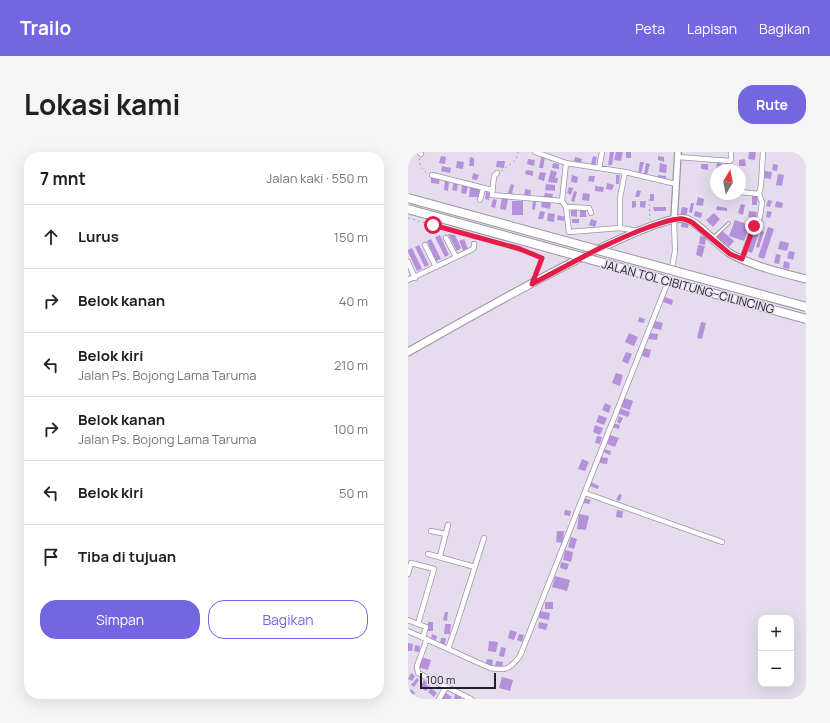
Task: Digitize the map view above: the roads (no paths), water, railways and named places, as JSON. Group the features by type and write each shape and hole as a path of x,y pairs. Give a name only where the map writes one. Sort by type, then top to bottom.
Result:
{"highway":[{"name":"JALAN TOL CIBITUNG–CILINCING","path":"408,198 806,307"},
{"name":"JALAN TOL CIBITUNG–CILINCING","path":"408,209 806,319"}],"main road":[{"path":"408,352 606,245 639,231 674,220 686,219 730,254 784,274 806,279"}],"street":[{"path":"535,152 566,163 625,172 676,184"},
{"path":"599,168 602,152"},
{"path":"408,631 490,668 503,670 514,664 520,656 671,274 675,256 674,220 678,154 730,160 731,152"},
{"path":"742,259 754,226 759,219 762,202 759,194 762,178 763,152"},
{"path":"566,163 562,201 566,207 569,232 620,228 639,231"},
{"path":"620,228 620,198 625,172"},
{"path":"497,173 494,176 492,190 492,194 496,196 562,201"},
{"path":"432,175 483,189 492,190"},
{"path":"480,200 483,189"},
{"path":"746,193 759,194"},
{"path":"566,207 589,208 591,213"},
{"path":"446,238 456,257"},
{"path":"408,280 415,278 473,249 474,244"},
{"path":"425,245 436,267"},
{"path":"408,262 415,278"},
{"path":"585,493 722,542"},
{"path":"440,556 448,525"},
{"path":"431,531 446,534"},
{"path":"448,649 484,538"},
{"path":"428,554 440,556 475,567"},
{"path":"408,574 411,563 434,569 418,624"},
{"path":"408,620 426,628 417,671 421,675 471,699"},
{"path":"439,699 446,687"}],"lane":[{"path":"712,239 729,223"}]}
